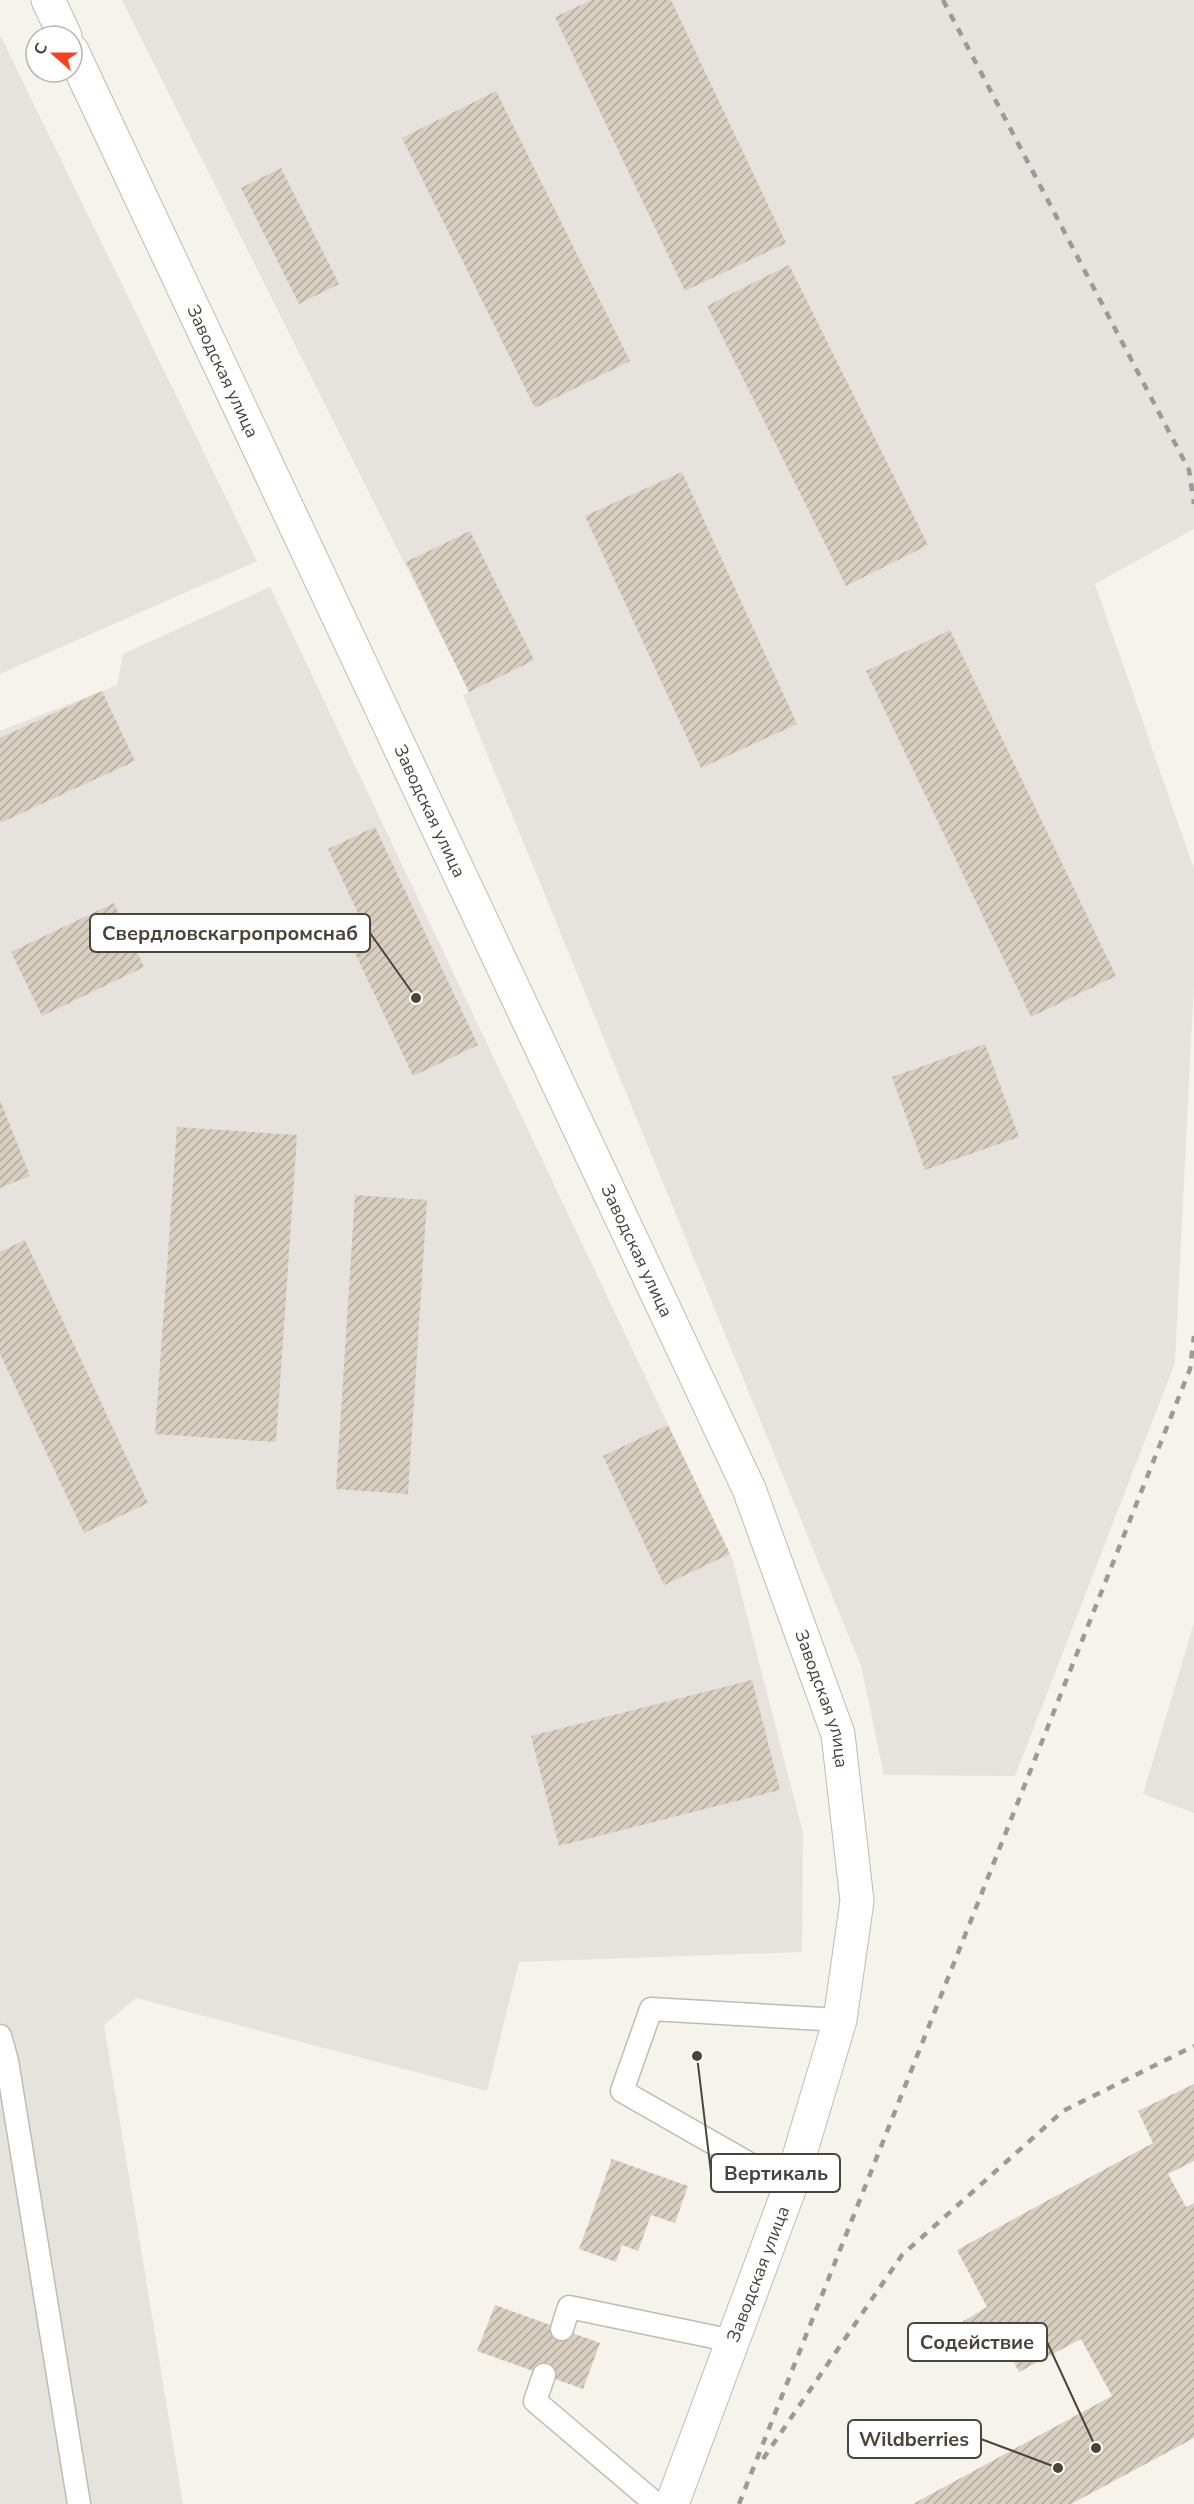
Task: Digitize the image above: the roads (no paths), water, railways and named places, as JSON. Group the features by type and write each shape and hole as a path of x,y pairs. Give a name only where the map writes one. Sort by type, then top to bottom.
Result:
{"street":[{"path":"48,0 59,24"},
{"name":"Заводская улица","path":"84,76 750,1489 838,1734 857,1901 840,2020 790,2187 672,2504"}],"lane":[{"path":"790,2187 622,2091 651,2009 840,2020"},
{"path":"0,2036 7,2061 79,2504"},
{"path":"561,2329 569,2307 733,2341"},
{"path":"544,2375 535,2401 656,2504"}],"railway":[{"path":"943,0 1189,470 1194,504"},
{"path":"739,2504 1190,1369 1194,1336"},
{"path":"763,2459 902,2255 1063,2111 1194,2046"}],"place":[{"name":"Свердловскагропромснаб","path":"416,998"},
{"name":"Вертикаль","path":"697,2056"},
{"name":"Содействие","path":"1096,2448"},
{"name":"Wildberries","path":"1058,2468"}]}
